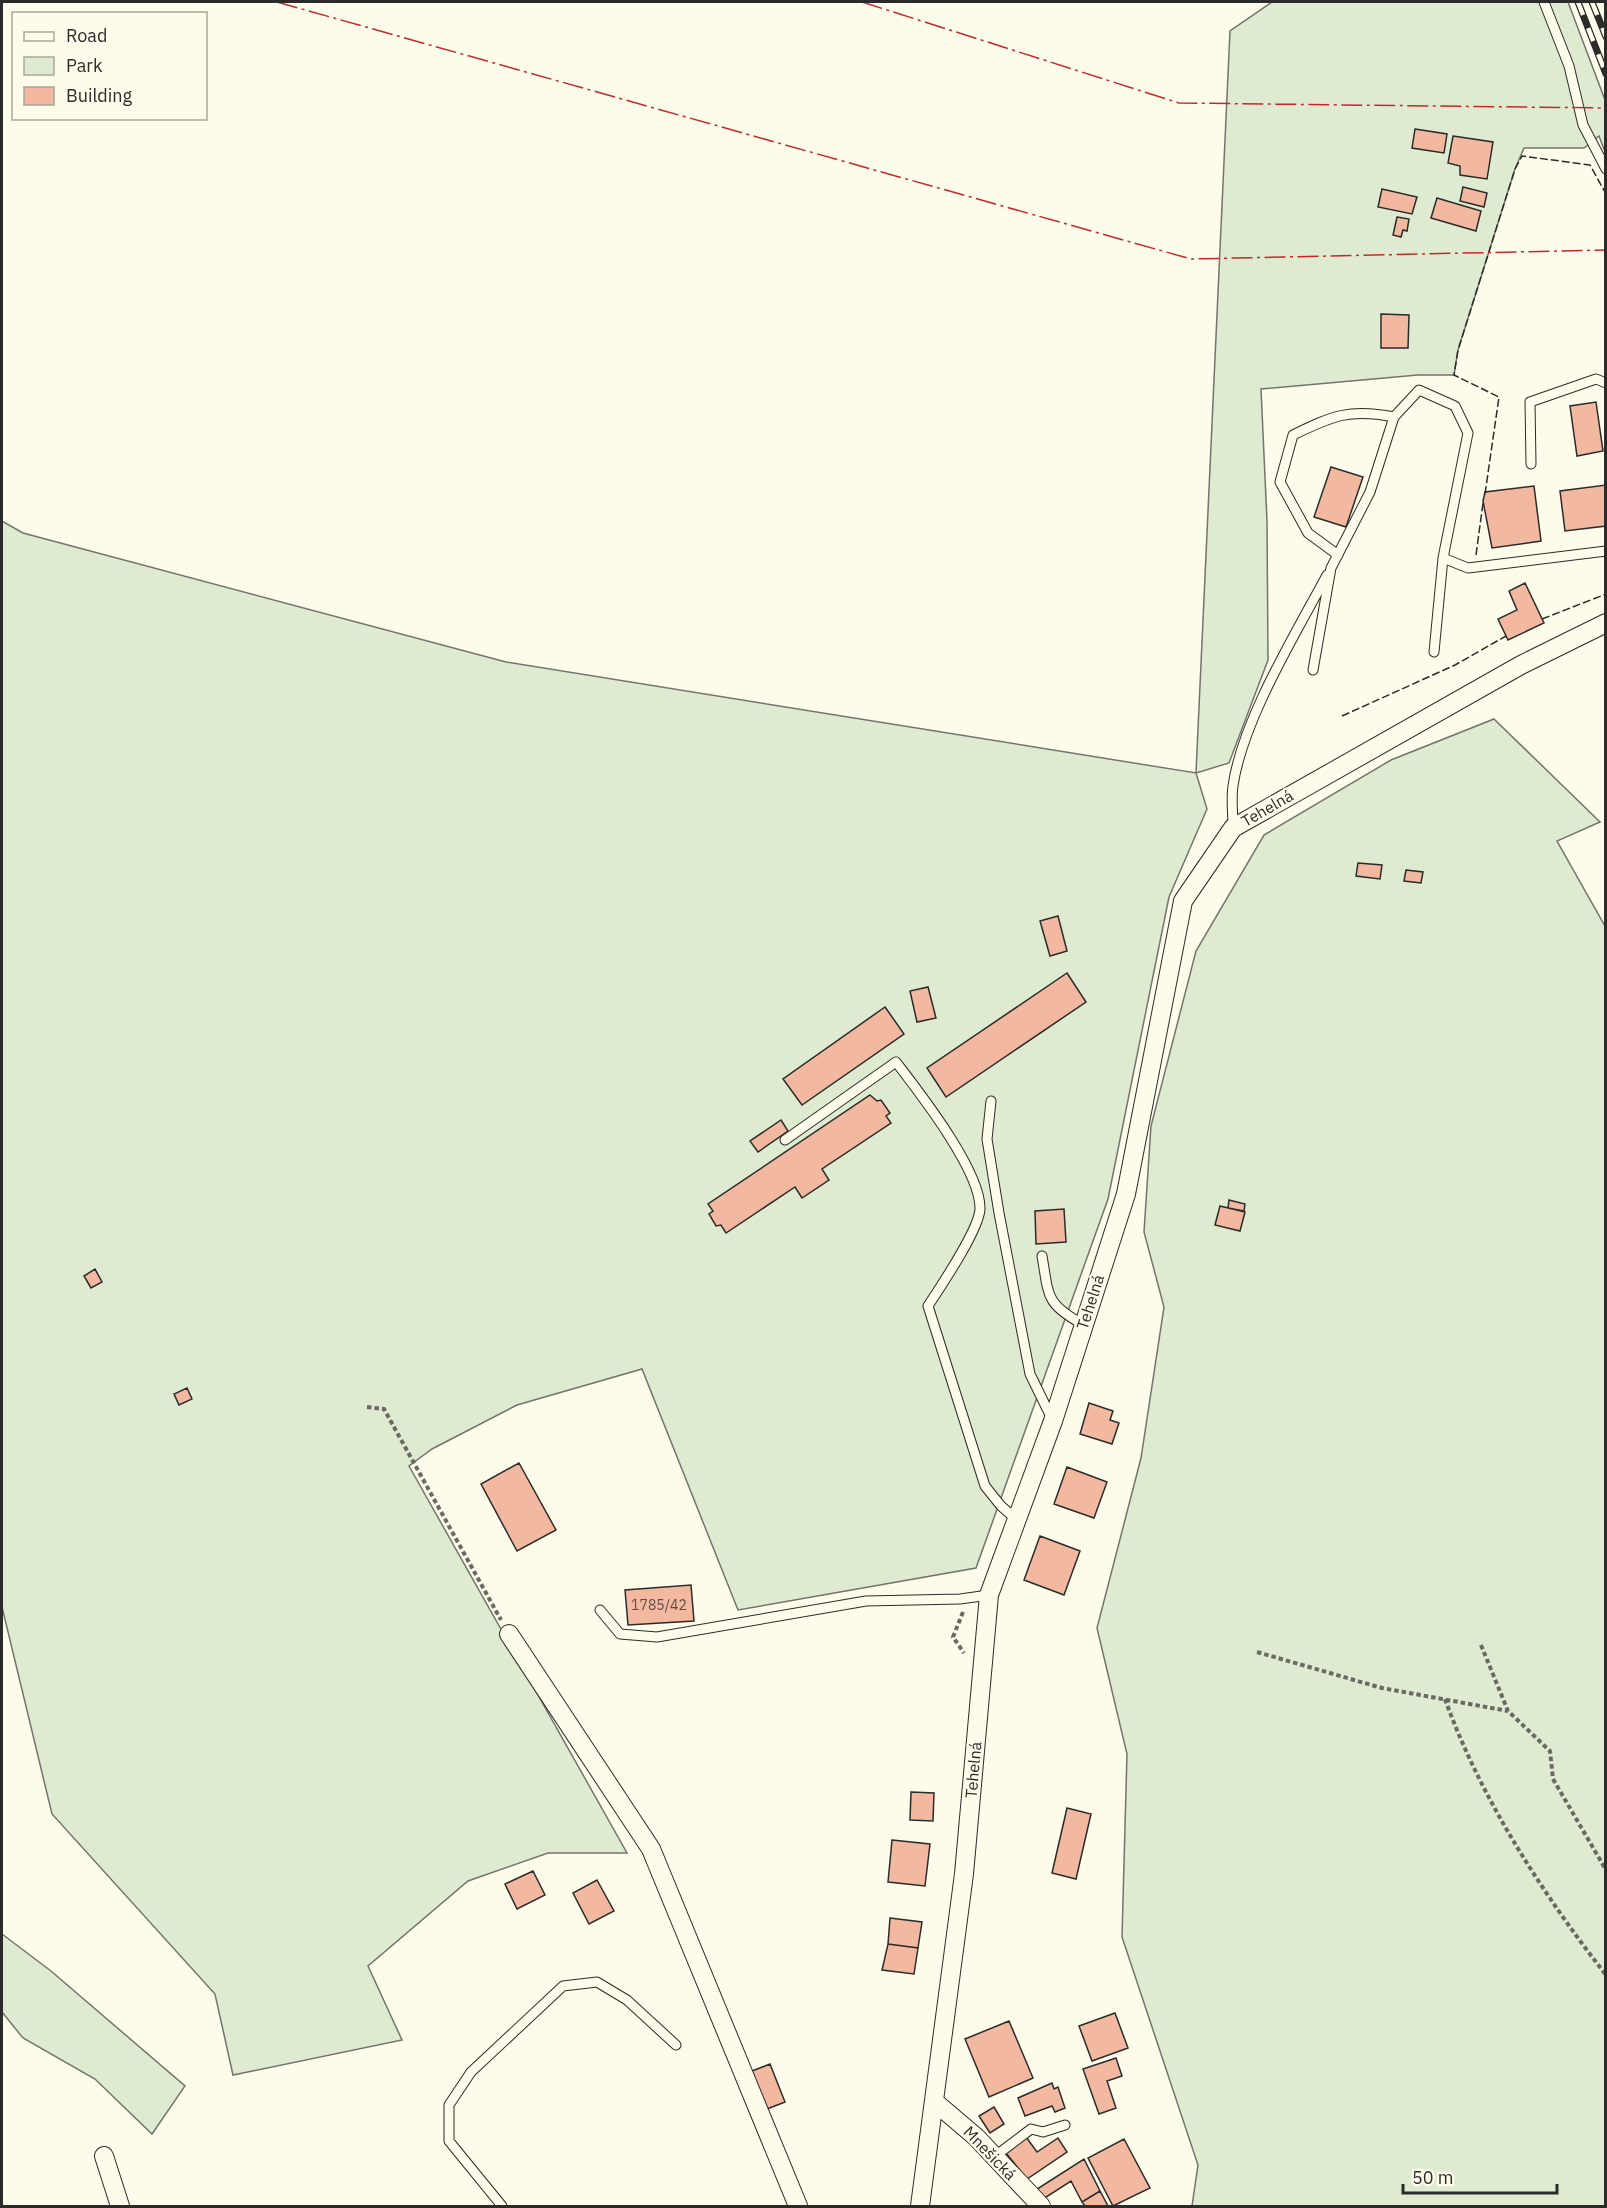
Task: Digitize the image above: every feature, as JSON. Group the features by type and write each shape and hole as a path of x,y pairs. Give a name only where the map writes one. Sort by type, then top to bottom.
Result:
{"street":[{"name":"Tehelná","path":"920,2206 936,2103 964,1874 990,1595 1053,1421 1082,1324 1126,1194 1183,901 1233,828 1521,664 1605,623"},
{"path":"509,1634 651,1850 798,2206"},
{"name":"Mnešická","path":"936,2103 994,2157 1041,2206"},
{"path":"104,2156 120,2206"}],"lane":[{"path":"1544,2 1569,66 1583,125 1605,168"},
{"path":"1531,464 1530,402 1596,379 1605,383"},
{"path":"1233,828 1232,786 1247,734 1289,645 1370,492 1394,417 1419,390 1455,406 1468,433 1443,558 1434,652"},
{"path":"1338,555 1308,533 1280,482 1293,435 1331,416 1368,412 1394,417"},
{"path":"1443,558 1468,568 1605,551"},
{"path":"1313,670 1331,568"},
{"path":"785,1140 896,1062 932,1108 970,1172 980,1209 962,1252 928,1306 985,1486 1001,1506 1016,1519"},
{"path":"991,1101 987,1139 1001,1225 1030,1374 1053,1421"},
{"path":"1042,1256 1050,1298 1059,1311 1082,1324"},
{"path":"600,1610 620,1634 657,1637 866,1602 960,1599 990,1595"},
{"path":"502,2206 450,2141 449,2105 471,2072 563,1986 597,1982 627,2000 676,2045"},
{"path":"994,2157 1030,2129 1043,2132 1065,2125"}],"path":[{"path":"367,1407 384,1409 509,1634"},
{"path":"1481,1646 1508,1711 1550,1751 1553,1779 1605,1870"},
{"path":"1257,1652 1382,1688 1508,1711"},
{"path":"1445,1699 1454,1724 1516,1846 1605,1975"}],"green space":[{"path":"1272,2 1568,2 1605,100 1605,152 1599,136 1584,148 1524,148 1515,169 1458,350 1454,375 1418,375 1261,389 1267,521 1268,660 1229,763 1196,773 1230,31"},
{"path":"2,521 23,533 506,662 1196,773 1207,809 1169,897 1108,1199 976,1568 738,1610 642,1369 517,1405 432,1449 409,1466 627,1853 548,1853 468,1881 368,1966 402,2040 233,2075 215,1994 52,1814 2,1607"},
{"path":"1494,719 1600,822 1557,841 1606,928 1605,2206 1192,2206 1198,2165 1122,1937 1127,1754 1097,1628 1141,1458 1164,1307 1144,1232 1151,1126 1196,951 1264,835 1391,760"},
{"path":"2,1934 51,1971 185,2086 152,2134 95,2079 23,2038 2,2012"}],"building":[{"path":"1415,129 1447,134 1444,153 1412,148"},
{"path":"1453,136 1493,142 1487,179 1460,175 1460,166 1448,163"},
{"path":"1463,187 1487,193 1484,207 1460,201"},
{"path":"1382,189 1417,197 1412,214 1378,207"},
{"path":"1437,198 1481,211 1476,231 1431,218"},
{"path":"1397,217 1409,219 1407,231 1403,230 1401,237 1393,235"},
{"path":"1381,314 1409,315 1408,348 1381,348"},
{"path":"1596,402 1603,451 1577,456 1570,406"},
{"path":"1331,467 1363,477 1346,527 1314,517"},
{"path":"1606,485 1606,526 1565,531 1560,491"},
{"path":"1534,486 1541,541 1492,548 1483,501 1485,492"},
{"path":"1525,583 1544,623 1508,640 1498,619 1517,610 1509,591"},
{"path":"1358,863 1382,865 1380,879 1356,876"},
{"path":"1406,870 1423,872 1421,883 1404,881"},
{"path":"1058,916 1067,951 1050,956 1040,921"},
{"path":"1067,973 1086,1002 946,1097 927,1068"},
{"path":"928,987 936,1018 917,1022 910,991"},
{"path":"885,1007 904,1034 802,1105 783,1079"},
{"path":"870,1095 877,1101 881,1100 890,1113 886,1116 891,1123 822,1169 829,1180 802,1198 795,1187 726,1233 721,1225 716,1226 709,1214 713,1211 708,1204"},
{"path":"781,1120 788,1131 758,1152 750,1141"},
{"path":"1229,1200 1245,1204 1244,1211 1228,1208"},
{"path":"1220,1206 1245,1212 1240,1231 1215,1225"},
{"path":"1064,1209 1066,1242 1036,1244 1035,1211"},
{"path":"95,1269 102,1282 91,1288 84,1276"},
{"path":"187,1388 192,1399 179,1405 174,1394"},
{"path":"1089,1403 1113,1411 1110,1420 1119,1423 1112,1444 1080,1434"},
{"path":"519,1463 556,1530 517,1551 481,1484"},
{"path":"1067,1467 1107,1482 1094,1518 1054,1504"},
{"path":"1040,1536 1080,1551 1064,1595 1024,1580"},
{"path":"691,1585 694,1621 628,1625 625,1590"},
{"path":"911,1792 934,1793 933,1821 910,1820"},
{"path":"1067,1808 1091,1814 1076,1879 1052,1873"},
{"path":"892,1840 930,1844 925,1886 888,1882"},
{"path":"533,1871 545,1895 517,1909 505,1884"},
{"path":"597,1880 614,1911 589,1924 573,1893"},
{"path":"890,1918 922,1922 918,1948 888,1944"},
{"path":"888,1944 918,1948 914,1974 882,1970"},
{"path":"1115,2013 1128,2048 1092,2061 1079,2026"},
{"path":"1009,2021 1033,2078 989,2097 965,2039"},
{"path":"1116,2058 1122,2076 1107,2081 1116,2108 1099,2114 1083,2069"},
{"path":"770,2064 785,2102 767,2109 752,2071"},
{"path":"1052,2083 1054,2089 1058,2087 1065,2108 1055,2112 1052,2106 1025,2116 1018,2098"},
{"path":"994,2107 1004,2124 990,2133 979,2116"},
{"path":"1026,2137 1037,2152 1058,2138 1067,2152 1027,2179 1006,2153"},
{"path":"1124,2139 1150,2188 1113,2206 1088,2158"},
{"path":"1084,2159 1100,2191 1082,2202 1071,2181 1040,2201 1034,2191"},
{"path":"1100,2191 1108,2206 1085,2206 1082,2202"}],"railway":[{"path":"1578,2 1606,74"},
{"path":"1592,2 1606,37"}],"fence":[{"path":"1485,494 1499,397 1454,375 1458,350 1515,169 1522,156 1590,165 1606,194"},
{"path":"1476,555 1483,503"},
{"path":"1542,619 1606,594"},
{"path":"1342,716 1455,665 1506,636"}],"power":[{"path":"277,2 1191,259 1606,250"},
{"path":"862,2 1179,103 1606,108"}]}
